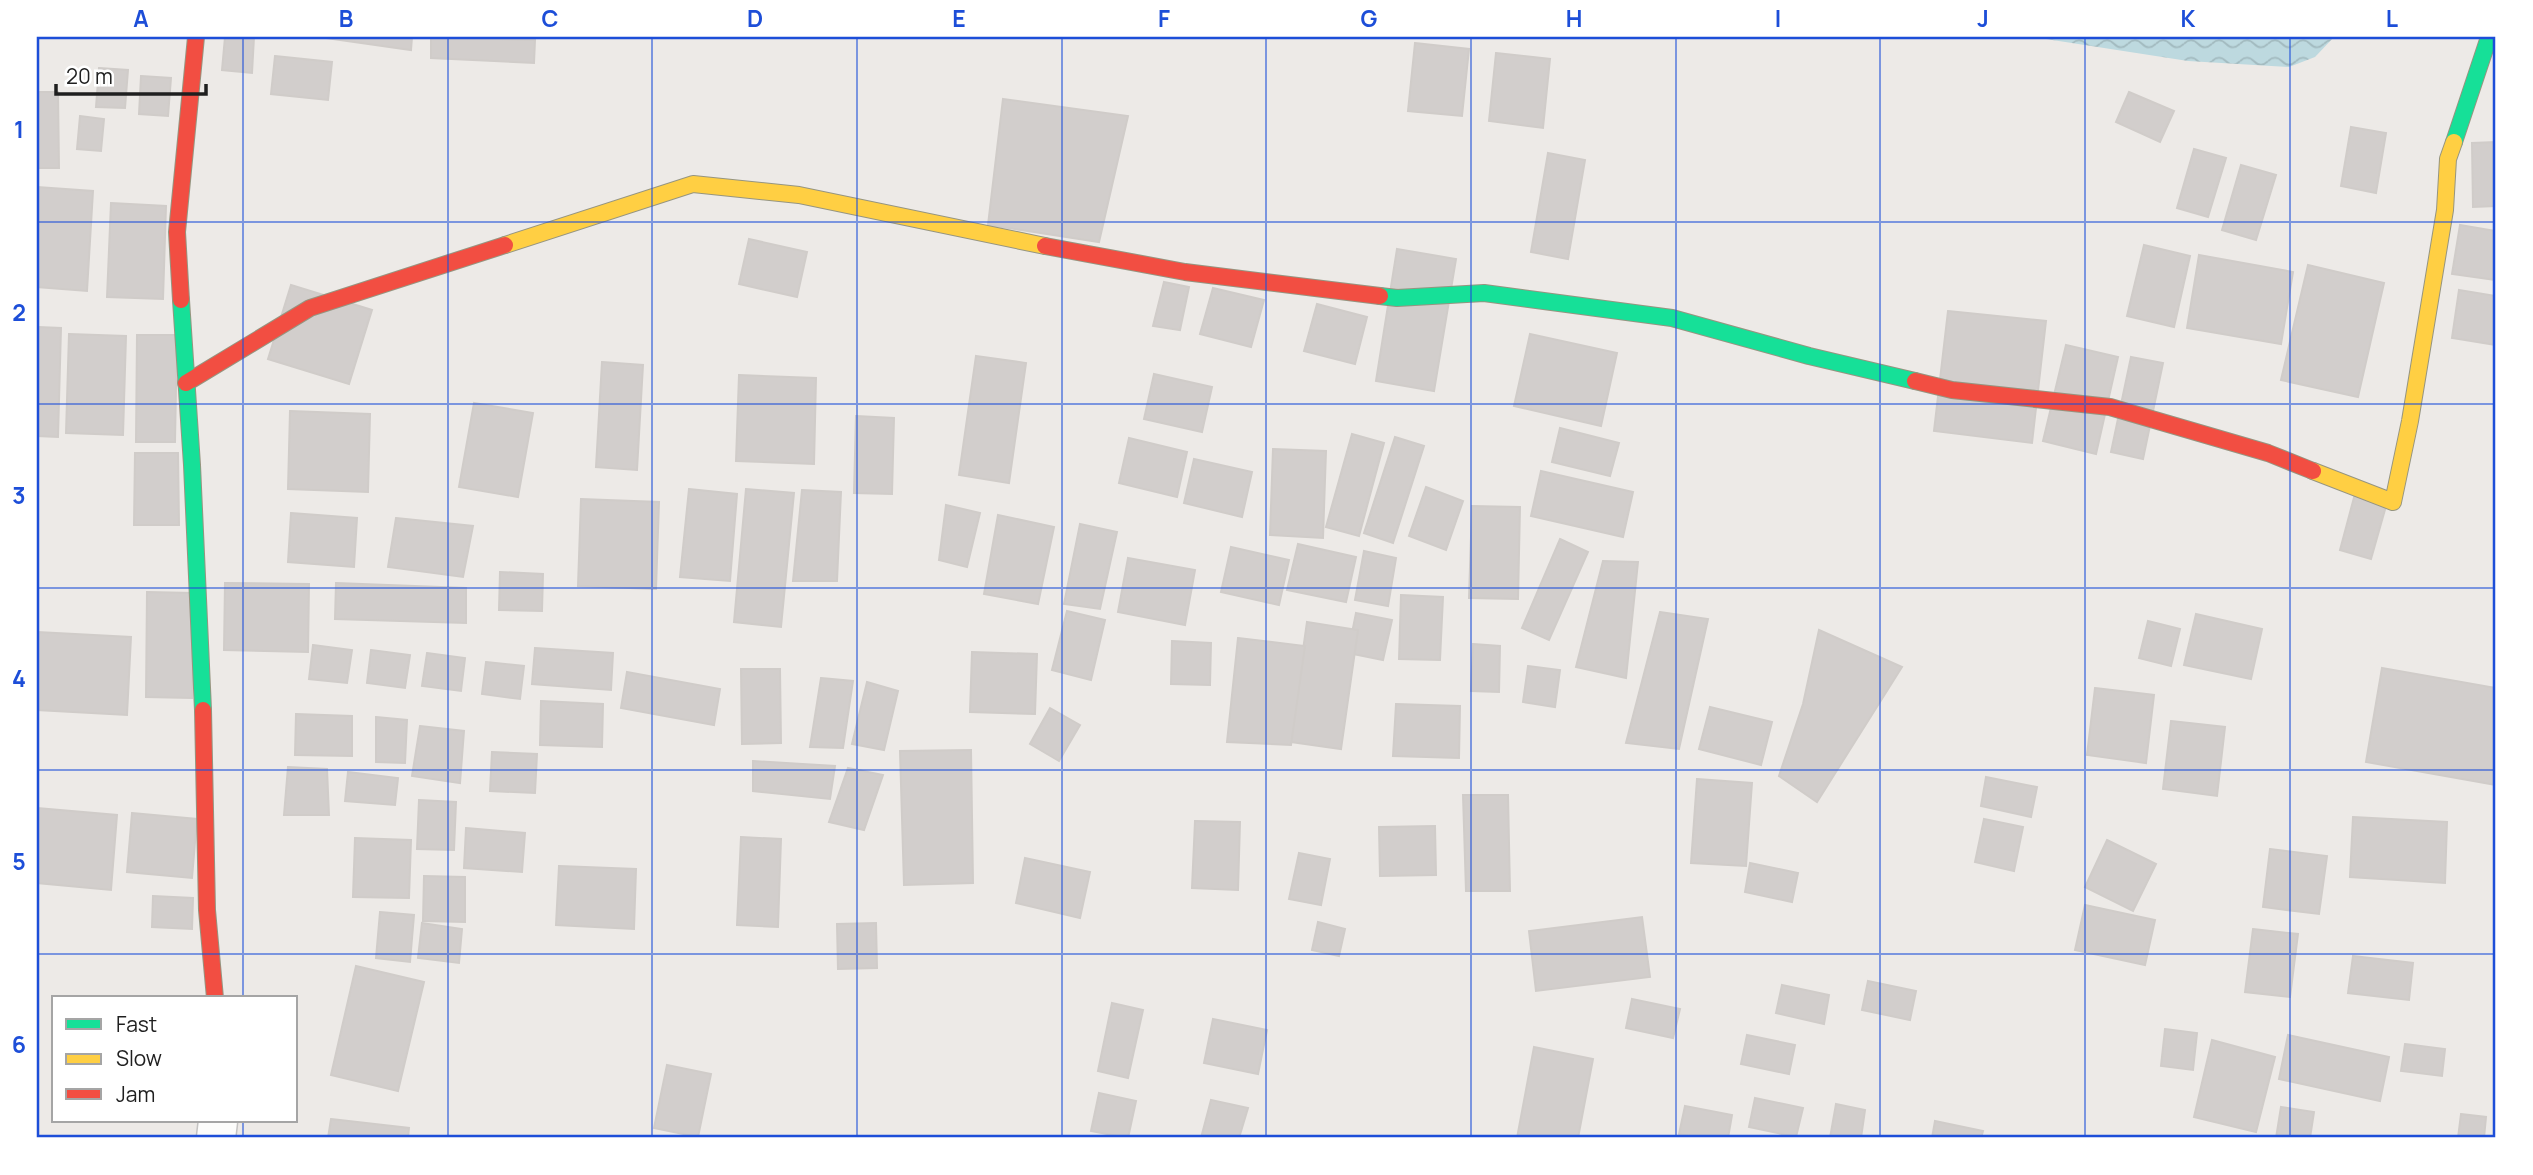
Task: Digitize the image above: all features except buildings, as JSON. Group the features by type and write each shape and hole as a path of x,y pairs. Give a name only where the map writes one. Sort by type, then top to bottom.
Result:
{"street":[{"path":"196,37 177,232 200,643 207,910 215,996"},
{"path":"186,383 310,308 693,184 799,195 970,232 1185,272 1397,298 1483,293 1672,318 1809,356 1952,390 2110,407 2268,453 2393,502 2410,421 2445,210 2448,159 2489,37"}],"water":[{"path":"2033,37 2334,37 2315,57 2289,67 2188,61"}],"traffic: fast":[{"path":"2454,142 2489,37"},
{"path":"1380,296 1397,298 1484,293 1672,318 1809,356 1915,381"},
{"path":"181,300 192,465 203,710"}],"traffic: slow":[{"path":"2313,471 2393,502 2410,421 2445,210 2448,159 2454,142"},
{"path":"505,245 693,184 799,195 1045,246"}],"traffic: jam":[{"path":"181,300 177,232 196,37"},
{"path":"186,383 310,308 505,245"},
{"path":"1045,246 1185,272 1380,296"},
{"path":"1915,381 1952,390 2110,407 2268,453 2313,471"},
{"path":"203,710 207,910 215,996"}]}
